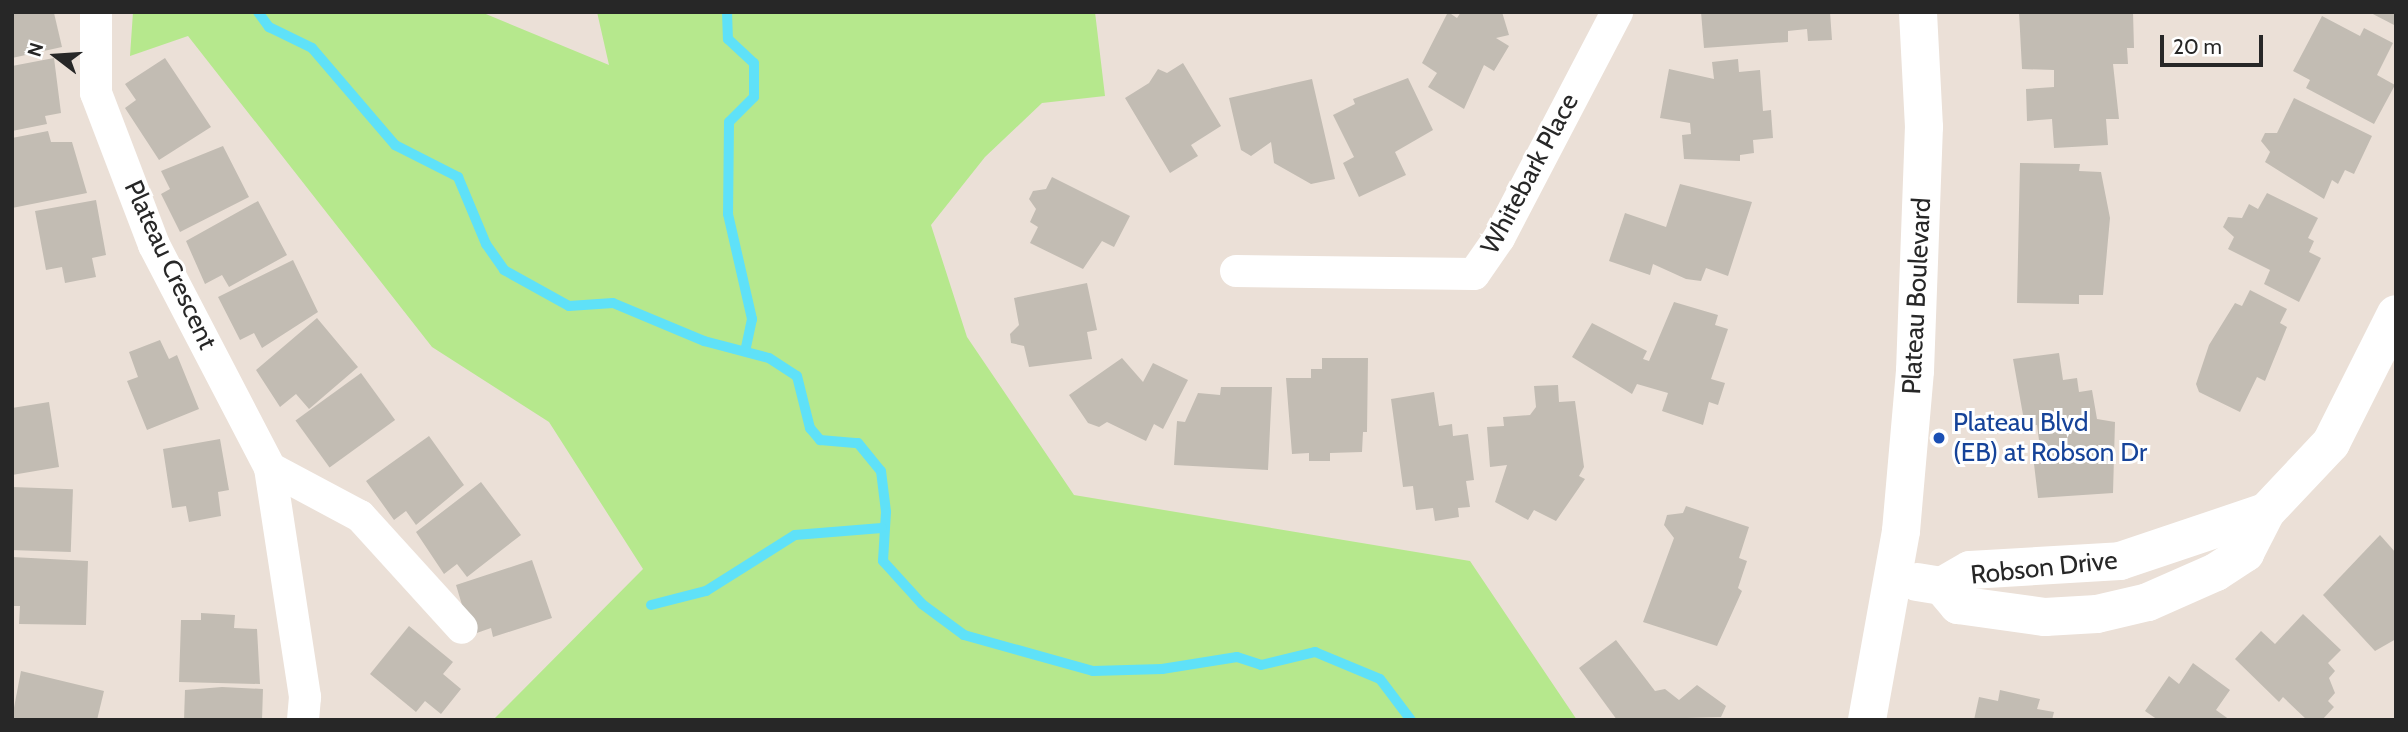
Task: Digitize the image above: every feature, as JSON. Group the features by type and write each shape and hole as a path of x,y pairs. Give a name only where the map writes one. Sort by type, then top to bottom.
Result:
{"street":[{"name":"Plateau Crescent","path":"96,12 96,93 140,207 271,468 305,697 303,720"},
{"name":"Plateau Boulevard","path":"1867,720 1894,580 1915,371 1924,127 1919,12"},
{"name":"Whitebark Place","path":"1236,271 1474,274 1499,238 1605,18"},
{"name":"Robson Drive","path":"1942,586 1958,605 2003,614 2097,614 2148,602 2216,572 2245,554 2266,512 2331,443 2396,314"},
{"path":"271,468 360,516 462,628"},
{"name":"Robson Drive","path":"1894,580 1942,586 1970,570 2120,561 2266,512"}],"green space":[{"path":"133,12 481,12 609,65 597,12 1095,12 1105,96 1042,103 985,157 931,225 967,337 1074,495 1470,561 1577,720 493,720 643,569 549,422 432,347 188,36 130,56"}],"building":[{"path":"12,12 54,13 62,47 12,58"},
{"path":"1448,12 1457,18 1461,12 1502,12 1509,35 1496,38 1509,46 1494,71 1484,65 1464,109 1428,87 1437,73 1422,63"},
{"path":"1701,12 1830,12 1832,40 1808,41 1807,29 1788,31 1788,42 1704,48"},
{"path":"2019,12 2133,12 2134,48 2127,48 2128,64 2113,64 2119,119 2106,119 2108,145 2054,148 2052,119 2027,121 2026,89 2054,87 2054,70 2022,69"},
{"path":"2369,12 2396,12 2396,26"},
{"path":"2322,16 2360,36 2364,28 2393,43 2377,75 2395,85 2374,124 2306,88 2310,80 2293,71"},
{"path":"54,58 61,113 45,116 47,124 12,131 12,66"},
{"path":"165,58 211,127 159,160 125,108 136,100 125,84"},
{"path":"1738,59 1739,72 1760,70 1763,111 1771,110 1773,138 1753,140 1754,153 1740,155 1740,161 1684,159 1682,135 1691,134 1690,123 1660,118 1669,69 1714,79 1712,62"},
{"path":"1183,63 1221,126 1191,145 1198,156 1170,173 1125,98 1149,83 1158,69 1167,73"},
{"path":"1408,78 1433,130 1395,152 1406,175 1359,197 1343,163 1354,157 1333,115 1355,104 1353,99"},
{"path":"1312,79 1335,179 1311,184 1274,163 1271,142 1251,156 1241,150 1229,98"},
{"path":"2294,98 2372,136 2354,174 2345,170 2338,184 2332,180 2324,199 2265,162 2270,152 2261,141 2265,133 2277,133"},
{"path":"48,131 51,142 72,142 87,193 12,208 12,138"},
{"path":"223,146 249,197 180,232 161,194 170,189 161,171"},
{"path":"2020,163 2080,164 2079,171 2101,172 2110,218 2103,295 2079,295 2079,304 2017,303"},
{"path":"1052,177 1130,216 1114,247 1102,241 1083,269 1030,243 1038,227 1030,222 1036,209 1029,199 1033,191 1046,189"},
{"path":"1680,184 1752,202 1728,276 1706,268 1701,281 1686,279 1653,264 1650,275 1609,261 1625,213 1666,227"},
{"path":"2267,193 2318,218 2308,238 2314,241 2309,252 2321,258 2299,302 2264,284 2270,270 2228,249 2234,237 2223,227 2228,217 2242,218 2249,204 2258,209"},
{"path":"96,200 106,255 92,258 96,277 65,283 62,267 46,270 35,211"},
{"path":"258,201 287,255 229,287 222,275 205,284 186,241"},
{"path":"293,260 318,312 262,348 254,333 240,340 218,297"},
{"path":"1087,283 1097,330 1087,332 1092,359 1029,367 1024,346 1011,343 1010,334 1019,325 1014,298"},
{"path":"2250,290 2287,309 2280,323 2287,327 2265,381 2257,377 2240,412 2199,392 2196,384 2209,345 2235,303 2242,306"},
{"path":"1674,302 1718,315 1715,325 1728,329 1711,379 1725,383 1718,405 1709,402 1703,425 1662,411 1668,393 1637,384 1632,394 1572,357 1592,323 1647,351 1643,359 1649,361"},
{"path":"317,318 358,367 309,409 296,394 280,407 256,370"},
{"path":"160,340 169,359 177,355 199,409 147,430 127,381 138,377 129,352"},
{"path":"2059,353 2063,380 2077,378 2079,392 2092,390 2097,419 2115,422 2113,493 2038,498 2034,464 2042,463 2037,425 2025,426 2013,359"},
{"path":"1122,358 1143,382 1153,363 1188,380 1163,429 1154,424 1146,441 1107,422 1099,427 1088,423 1069,395"},
{"path":"1322,358 1368,358 1367,432 1363,432 1362,452 1330,453 1330,461 1309,461 1309,453 1292,454 1286,378 1311,378 1311,369 1322,369"},
{"path":"361,373 395,420 330,468 295,421"},
{"path":"1558,385 1559,402 1575,401 1584,467 1579,476 1585,479 1556,521 1534,510 1528,520 1495,502 1507,465 1490,467 1487,427 1504,426 1503,417 1530,415 1536,407 1534,386"},
{"path":"1221,387 1272,387 1268,470 1174,465 1177,421 1185,422 1198,393 1220,395"},
{"path":"1434,392 1439,426 1452,424 1453,436 1468,434 1474,480 1466,481 1470,507 1458,508 1459,517 1435,521 1433,508 1416,510 1413,486 1403,487 1391,399"},
{"path":"49,402 59,467 12,475 12,408"},
{"path":"429,436 464,485 416,525 406,511 394,520 366,481"},
{"path":"220,439 229,490 218,492 221,516 189,522 186,506 172,508 163,449"},
{"path":"481,482 521,535 467,577 457,564 444,574 416,532"},
{"path":"12,487 73,489 71,552 12,550"},
{"path":"1686,506 1749,527 1739,558 1747,561 1738,588 1742,591 1717,646 1643,622 1674,538 1664,525 1667,515 1683,513"},
{"path":"2380,535 2396,553 2396,639 2375,651 2323,595"},
{"path":"12,557 88,561 86,625 19,624 20,606 12,606"},
{"path":"532,560 552,618 493,637 491,628 471,635 456,585"},
{"path":"201,613 235,615 234,628 257,629 260,684 179,682 181,620 201,620"},
{"path":"2303,614 2341,650 2328,663 2335,671 2329,678 2335,693 2328,701 2334,707 2322,720 2307,720 2283,697 2279,702 2235,659 2261,631 2275,644"},
{"path":"409,626 453,662 443,674 461,689 441,714 425,701 416,712 370,674"},
{"path":"1616,640 1655,691 1665,689 1679,700 1697,685 1726,706 1721,717 1617,720 1579,668"},
{"path":"2193,663 2230,690 2216,710 2230,720 2158,720 2145,711 2169,676 2179,684"},
{"path":"21,671 104,691 97,720 12,718"},
{"path":"222,687 263,689 262,720 184,720 185,690"},
{"path":"2000,690 2040,699 2037,709 2054,712 2052,720 1974,720 1979,697 1998,701"}],"waterway":[{"path":"258,12 269,27 312,48 395,145 458,177 486,244 504,270 569,306 613,303 704,341 769,358 797,376 810,428 820,440 858,443 881,471 886,512 883,561 922,604 964,635 1093,671 1162,669 1237,657 1261,665 1315,652 1380,679 1411,720"},
{"path":"727,12 728,39 754,63 754,97 729,122 728,214 752,319 745,351"},
{"path":"651,605 706,591 795,535 882,528"}],"place":[{"name":"Plateau Blvd (EB) at Robson Dr","path":"1939,438"}]}
